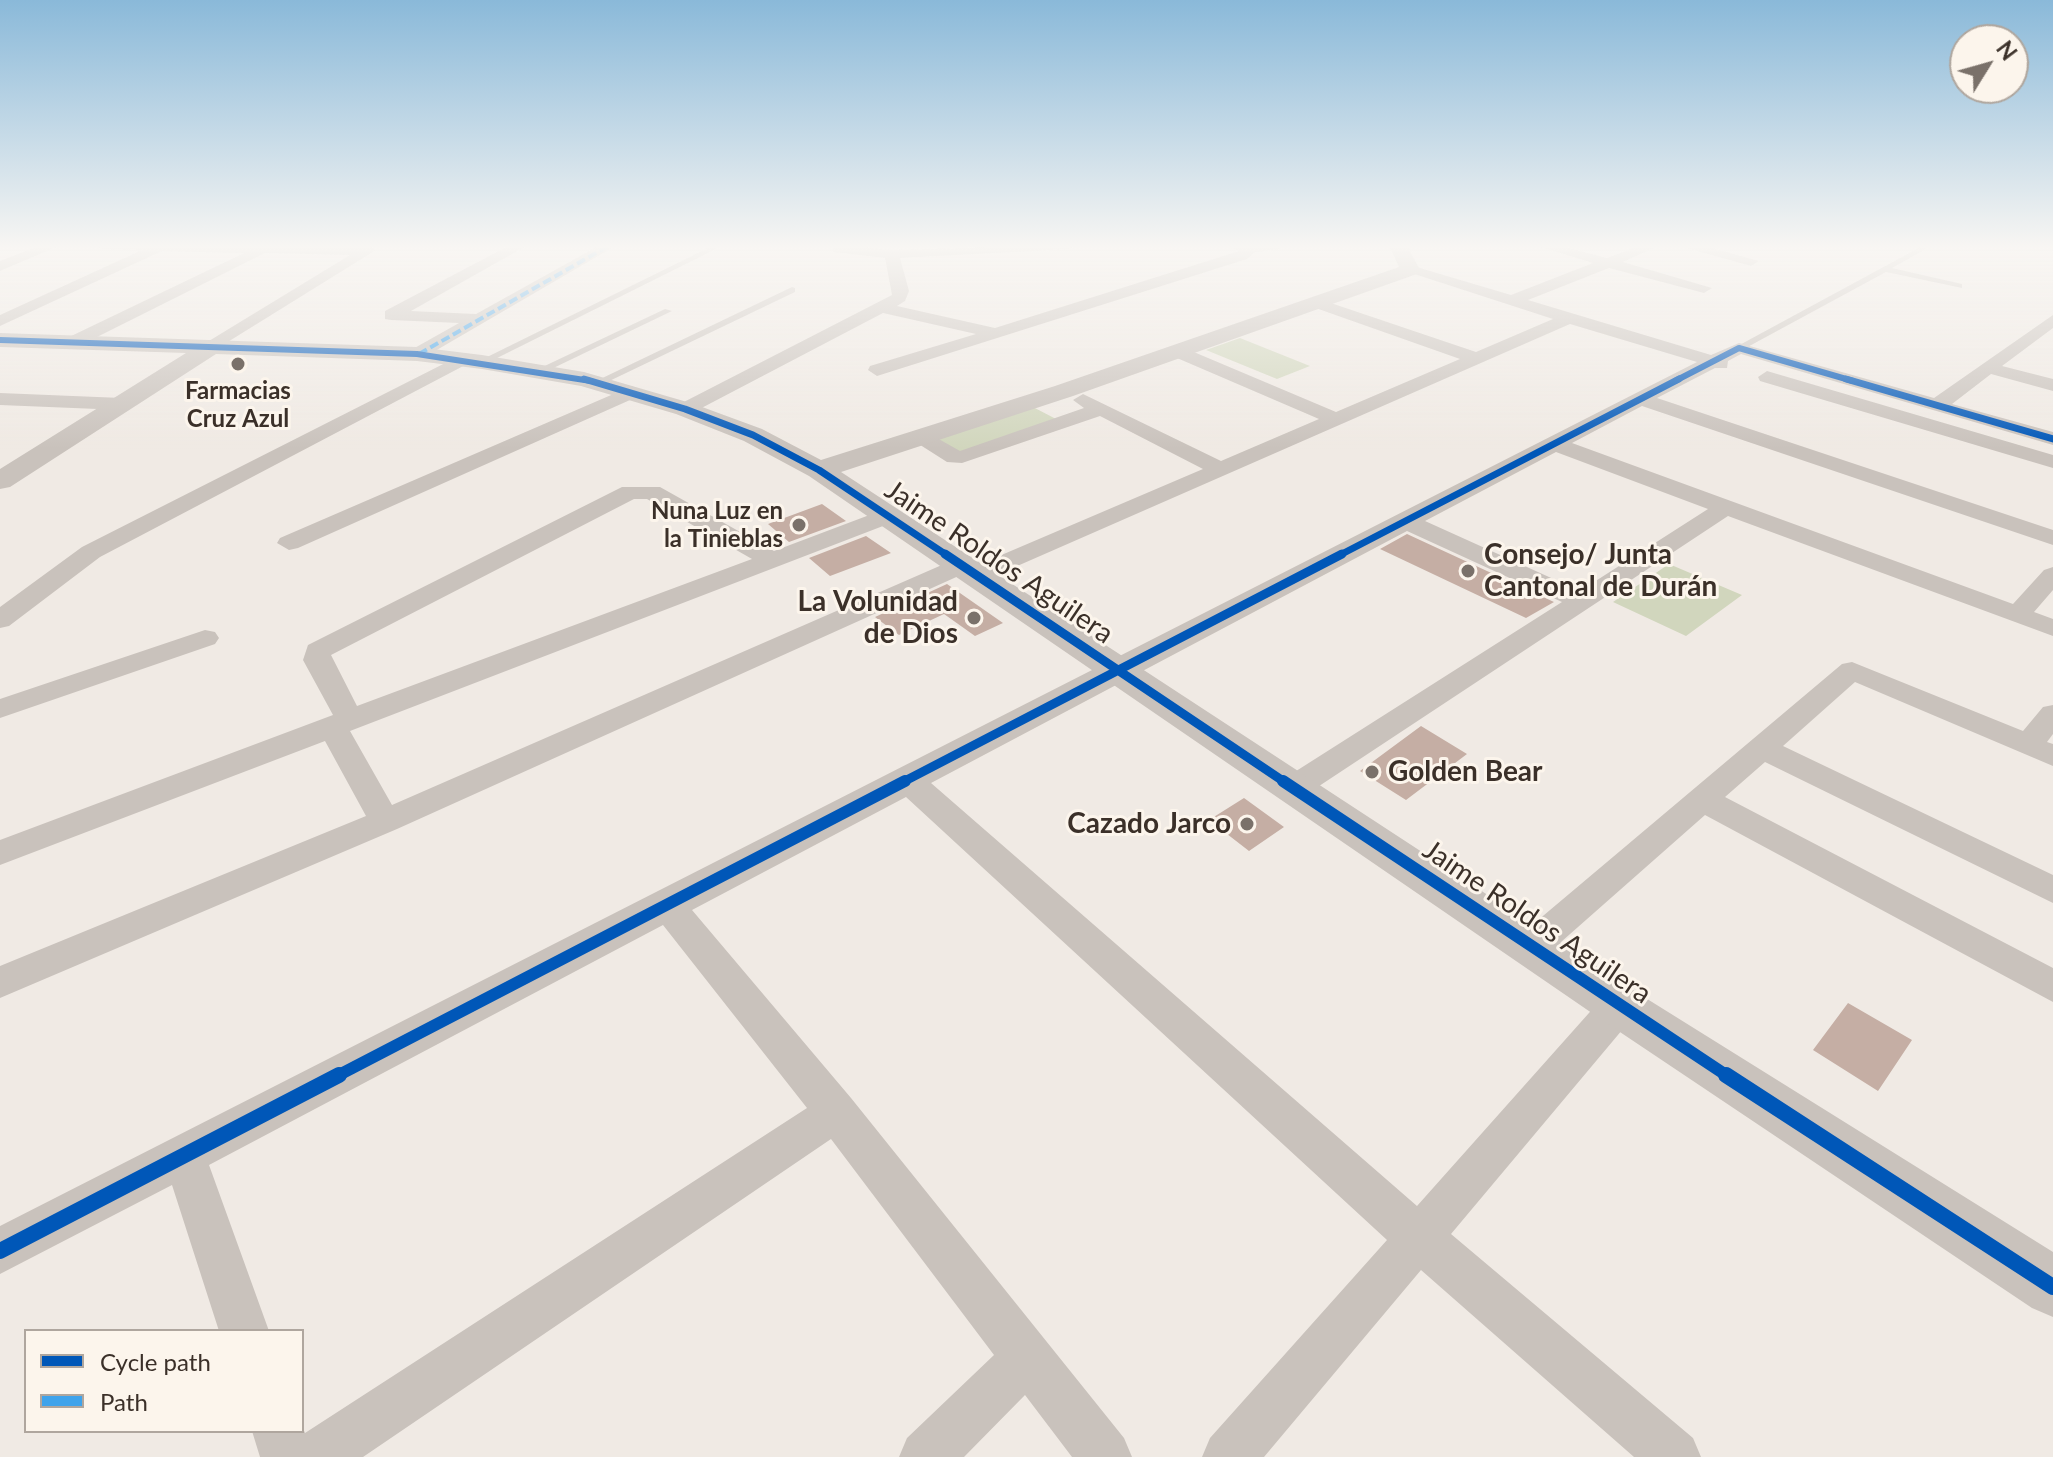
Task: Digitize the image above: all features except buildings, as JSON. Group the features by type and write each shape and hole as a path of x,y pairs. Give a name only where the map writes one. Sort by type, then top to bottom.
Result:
{"street":[{"path":"71,343 133,313"},
{"path":"6,472 267,313"},
{"path":"395,313 391,315 480,319"},
{"path":"417,354 491,313"},
{"path":"685,409 874,313"},
{"path":"907,313 995,332"},
{"path":"877,370 1057,313"},
{"path":"819,470 1064,391 1286,313"},
{"path":"1363,313 1487,355"},
{"path":"1552,313 1938,405 2053,439"},
{"path":"0,982 385,821 967,571 1220,469 1569,318"},
{"path":"1938,405 2048,329"},
{"name":"Jaime Roldos Aguilera","path":"0,340 417,354 472,360 614,388 685,409 753,435 819,470 1619,1006 2053,1287"},
{"path":"1176,351 1336,419"},
{"path":"0,1251 1726,354 2053,462"},
{"path":"0,620 91,552 472,360"},
{"path":"1988,368 2053,385"},
{"path":"289,543 614,388"},
{"path":"1064,391 1220,469"},
{"path":"0,399 122,404"},
{"path":"1640,399 2053,538"},
{"path":"921,437 958,458 1101,409"},
{"path":"1554,444 2053,628"},
{"path":"385,821 341,723 317,660 318,651 630,492 652,492 772,560"},
{"path":"1293,788 1727,507"},
{"path":"0,853 888,516"},
{"path":"1405,521 1584,602"},
{"path":"2017,615 2053,575"},
{"path":"0,709 205,638"},
{"path":"1531,947 1852,670 2040,750 2053,714"},
{"path":"1762,748 2053,890"},
{"path":"907,780 1418,1237 1674,1457"},
{"path":"1703,800 2053,986"},
{"path":"667,904 836,1112 1105,1457"},
{"path":"1229,1457 1619,1006"},
{"path":"316,1457 836,1112"},
{"path":"184,1155 243,1329"},
{"path":"926,1457 1026,1359"},
{"path":"279,1433 287,1457"}],"lane":[{"path":"472,360 573,313"},
{"path":"539,371 664,313"},
{"path":"614,388 750,313"},
{"path":"1726,354 1803,313"}],"green space":[{"path":"1240,338 1310,366 1277,379 1206,350"},
{"path":"1033,407 1056,419 955,455 933,441"},
{"path":"1669,564 1742,595 1686,636 1613,602"}],"marked path":[{"path":"419,354 491,313"}],"cycle path":[{"path":"0,340 417,354 482,362 584,379 685,409 753,435 819,470 1619,1006 2053,1287"},
{"path":"0,1251 1739,348 2053,439"}],"place":[{"name":"Farmacias Cruz Azul","path":"238,364"},
{"name":"Nuna Luz en la Tinieblas","path":"799,525"},
{"name":"Consejo/ Junta Cantonal de Durán","path":"1468,571"},
{"name":"La Volunidad de Dios","path":"974,618"},
{"name":"Golden Bear","path":"1372,772"},
{"name":"Cazado Jarco","path":"1247,824"}]}
